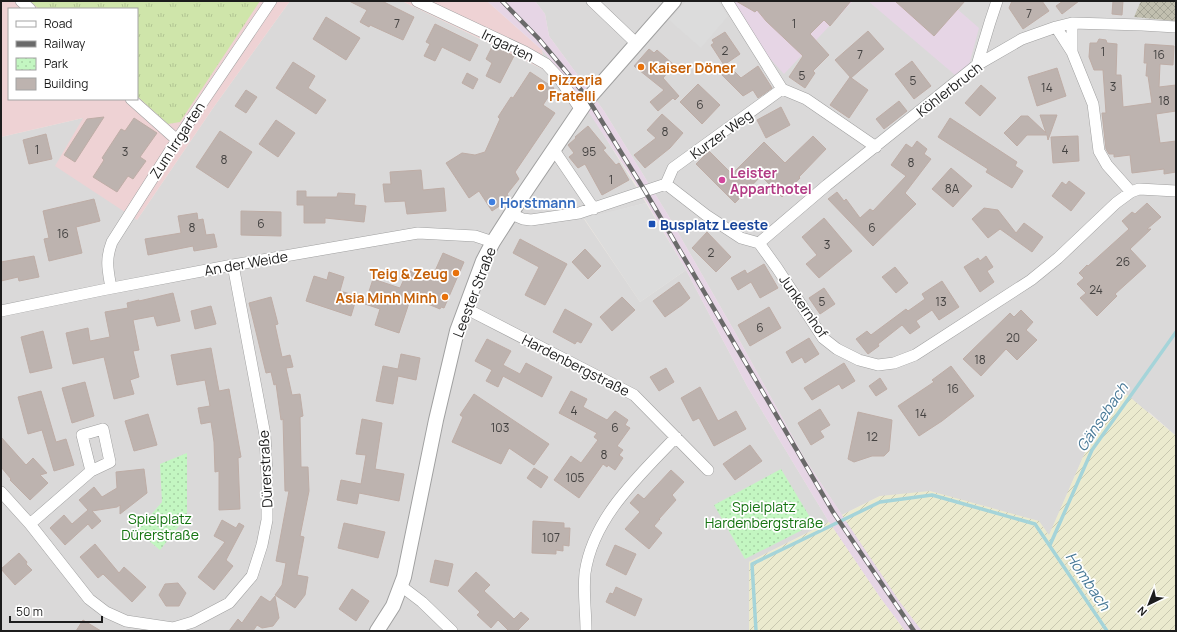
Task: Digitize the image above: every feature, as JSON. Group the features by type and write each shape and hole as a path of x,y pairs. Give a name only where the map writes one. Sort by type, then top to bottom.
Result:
{"street":[{"path":"21,1 29,8"},
{"name":"Zum Irrgarten","path":"111,288 107,265 108,254 112,242 177,140 272,1"},
{"name":"Irrgarten","path":"417,1 525,52 546,64 559,78 581,110"},
{"path":"592,1 636,43"},
{"name":"Leester Straße","path":"377,631 393,606 404,576 436,420 458,331 483,261 511,214 588,99 674,1"},
{"path":"727,1 782,89 806,99 876,146"},
{"path":"977,65 998,1"},
{"path":"1072,24 1072,52"},
{"name":"Köhlerbruch","path":"759,243 977,65 1022,39 1056,27 1072,24 1176,27"},
{"path":"1056,27 1072,52 1093,104 1100,151 1107,165 1130,192 1140,189 1176,191"},
{"name":"Kurzer Weg","path":"666,184 673,168 782,89"},
{"path":"132,100 177,140"},
{"path":"554,150 594,209"},
{"path":"511,214 523,219 531,220 574,214 594,209 666,184 706,215 741,238 759,243"},
{"name":"Junkernhof","path":"759,243 823,338 837,349 859,360 878,365 894,363 915,355 1031,280 1058,258 1130,192"},
{"name":"An der Weide","path":"1,311 233,265 418,233 475,236 493,242"},
{"name":"Dürerstraße","path":"1,492 30,524 89,599 106,612 126,621 173,630 193,622 229,603 252,576 262,545 267,520 265,435 233,265"},
{"name":"Hardenbergstraße","path":"465,308 634,395 708,470"},
{"path":"586,631 584,596 585,573 588,559 599,530 608,514 627,489 676,437"},
{"path":"30,524 91,472"},
{"path":"401,586 422,602 452,631"}],"shaded area":[{"path":"1,1 290,1 213,108 137,220 55,166 83,118 1,137"},
{"path":"290,1 402,1 544,70 542,50 566,78 592,116 646,203 584,219 640,302 686,270 747,386 829,522 749,562 749,631 1,631 1,137 83,118 137,220 213,108"},
{"path":"402,1 487,1 542,50 545,70"},
{"path":"487,1 535,1 545,14 549,36 604,111 668,215 805,459 900,602 922,631 905,631 879,596 829,522 747,386 686,270 636,184 566,78 542,50"},
{"path":"535,1 1176,1 1176,436 1149,412 1087,448 1049,536 880,496 842,515 805,459 668,215 604,111 549,36 545,14"},
{"path":"686,1 718,1 728,16 701,48 669,20"},
{"path":"732,1 853,1 784,74 763,51"},
{"path":"868,1 948,1 979,28 969,65 955,75"},
{"path":"1141,1 1176,1 1176,21 1134,17"},
{"path":"646,203 686,270 640,302 584,218"}],"green space":[{"path":"30,1 260,1 180,122 168,124 138,97 138,8 38,8"},
{"path":"1125,393 1176,436 1176,631 922,631 900,602 842,515 880,496 930,491 1039,521 1049,535 1087,448"},
{"name":"Spielplatz Dürerstraße","path":"187,453 187,516 160,550 137,531 162,502 160,464"},
{"name":"Spielplatz Hardenbergstraße","path":"781,469 814,524 745,559 714,505"},
{"path":"829,522 879,596 905,631 749,631 749,562"}],"building":[{"path":"349,1 382,1 414,17 403,40 360,22 367,10"},
{"path":"736,1 851,1 830,26 824,20 810,34 829,55 813,71 815,73 805,88 789,77 803,56 766,21 757,10 755,12"},
{"path":"895,1 965,1 934,36"},
{"path":"1012,1 1042,1 1049,11 1023,29 1009,8"},
{"path":"1063,1 1079,1 1062,14 1056,6"},
{"path":"1113,1 1123,1 1122,15 1112,14"},
{"path":"326,17 360,38 346,60 313,39"},
{"path":"435,24 478,45 470,61 442,47 435,61 424,56 430,44 426,42"},
{"path":"868,31 884,49 851,78 835,60"},
{"path":"725,32 740,54 724,65 711,45 714,43 712,40"},
{"path":"1099,39 1106,40 1107,43 1117,44 1116,75 1121,75 1123,107 1152,103 1148,76 1146,76 1147,63 1144,63 1145,44 1174,46 1173,65 1160,64 1159,87 1176,85 1176,111 1156,114 1160,143 1176,141 1176,172 1164,174 1164,169 1132,173 1130,155 1114,157 1114,154 1109,154 1106,149 1102,113 1106,113 1103,70 1094,70 1089,57 1090,43 1097,43"},
{"path":"493,45 514,56 500,83 486,76 492,63 486,59"},
{"path":"649,49 654,53 657,50 674,65 663,78 679,96 675,100 673,98 658,111 650,102 664,90 634,66"},
{"path":"912,61 931,86 914,99 895,74"},
{"path":"293,62 315,76 308,88 326,100 316,114 276,88"},
{"path":"729,66 741,78 758,66 772,88 758,98 753,90 743,96 721,74"},
{"path":"1057,68 1066,96 1037,106 1028,77"},
{"path":"530,72 554,88 543,105 555,113 515,172 519,179 507,194 510,199 492,211 479,191 469,198 446,163 462,153 475,155 485,152 500,119 498,117 511,97 513,98"},
{"path":"467,73 478,79 473,89 462,83"},
{"path":"850,77 868,90 849,118 830,105"},
{"path":"698,84 720,105 702,124 680,102"},
{"path":"981,85 996,98 980,116 965,103"},
{"path":"246,90 257,97 246,113 235,106"},
{"path":"899,101 907,111 884,129 876,119"},
{"path":"781,107 790,125 766,138 757,120"},
{"path":"662,114 683,133 670,148 645,168 634,155 656,138 647,130"},
{"path":"1040,115 1057,115 1048,140 1047,135 1027,135 1017,146 1004,133 1021,116 1028,116 1046,133"},
{"path":"104,117 75,162 64,155 87,119"},
{"path":"134,118 157,133 140,157 146,161 133,179 128,176 117,192 93,177 104,160 102,158 121,129 125,131"},
{"path":"950,118 1017,162 1015,166 1023,171 1012,188 986,172 988,169 938,137"},
{"path":"276,120 295,133 278,157 259,144"},
{"path":"588,126 606,148 603,150 616,165 619,163 629,180 602,195 585,164 578,168 569,157 574,153 568,145"},
{"path":"220,131 252,152 228,188 196,167"},
{"path":"46,134 52,159 29,164 23,140"},
{"path":"813,136 826,149 782,197 761,176 735,203 696,164 709,151 732,174 764,142 785,163"},
{"path":"1078,136 1079,161 1053,163 1051,137"},
{"path":"917,141 927,149 924,154 931,159 905,193 916,204 873,246 828,199 837,192 844,201 846,199 860,218 870,209 873,211 906,176 891,165 906,144 912,148"},
{"path":"951,168 972,186 953,207 932,189"},
{"path":"421,170 423,190 444,188 446,211 407,214 405,201 385,202 383,184 391,184 390,172"},
{"path":"1069,181 1085,193 1071,211 1052,196 1062,182 1066,185"},
{"path":"297,191 306,191 306,197 337,197 338,193 355,194 354,205 366,206 364,222 325,218 325,223 304,223 304,205 297,205"},
{"path":"94,199 100,221 76,227 82,253 49,261 44,239 49,238 43,211"},
{"path":"1147,203 1161,217 1147,229 1151,229 1130,249 1146,266 1115,294 1117,296 1097,316 1080,298 1086,293 1077,284 1084,278 1079,273 1129,229 1122,221 1132,212 1135,214"},
{"path":"984,208 998,210 1016,233 1024,223 1043,237 1032,252 1000,229 988,238 972,219"},
{"path":"241,211 281,212 281,236 241,235"},
{"path":"197,213 198,220 203,219 206,235 214,234 217,247 194,251 193,246 148,255 145,239 181,233 178,216"},
{"path":"824,218 852,251 819,278 806,264 817,255 802,237"},
{"path":"707,232 731,257 716,272 692,248"},
{"path":"520,239 567,264 545,305 525,295 539,267 513,253"},
{"path":"585,249 601,266 588,279 572,262"},
{"path":"443,253 464,262 444,308 441,307 440,309 411,297 399,333 375,325 380,309 365,304 373,279 400,288 408,270 431,280"},
{"path":"34,256 39,277 19,281 18,277 1,281 1,262"},
{"path":"986,256 993,267 987,271 994,282 980,292 964,267 978,258 980,261"},
{"path":"764,264 778,288 760,298 751,282 738,290 731,278 745,270 747,274"},
{"path":"895,267 908,283 896,293 882,277"},
{"path":"329,272 344,277 340,291 357,296 351,316 306,301 314,276 327,280"},
{"path":"942,281 959,307 939,320 932,310 916,321 920,327 910,334 902,325 868,354 856,339 867,331 871,335 906,309 908,311 925,299 922,294"},
{"path":"679,282 690,298 665,317 653,301"},
{"path":"824,288 835,304 820,314 809,298"},
{"path":"173,293 180,321 157,326 154,316 133,320 139,350 133,351 139,377 130,380 134,394 114,399 104,357 73,364 66,333 88,328 90,341 110,337 105,312 128,308 127,303"},
{"path":"271,297 278,324 275,325 282,357 290,355 293,367 286,368 292,395 300,394 303,416 300,417 301,467 308,467 309,491 300,536 304,537 297,575 308,577 305,595 295,608 275,595 282,585 286,563 276,561 289,491 285,491 283,419 281,420 276,384 274,385 271,372 266,373 249,303"},
{"path":"622,297 635,310 612,331 600,317"},
{"path":"211,306 216,324 195,329 191,311"},
{"path":"769,307 781,328 750,346 738,325"},
{"path":"565,309 592,324 581,343 577,341 575,344 553,332"},
{"path":"1021,310 1033,322 1026,330 1037,340 1017,360 1006,349 981,376 963,359 1010,313 1014,317"},
{"path":"43,331 52,368 30,373 21,337"},
{"path":"809,338 819,354 805,363 802,357 792,363 786,352"},
{"path":"487,339 511,351 503,365 520,374 526,363 552,377 542,397 503,376 498,387 486,381 492,370 475,361"},
{"path":"211,348 219,391 229,389 241,457 238,458 240,509 219,510 219,471 215,472 214,442 211,422 201,424 198,408 210,406 205,380 177,385 171,355"},
{"path":"401,354 420,358 416,380 398,376 393,404 376,401 383,366 398,369"},
{"path":"844,363 855,381 842,389 839,384 812,400 804,388"},
{"path":"951,366 974,396 942,421 919,436 898,406 934,382 932,380"},
{"path":"666,368 674,382 659,391 650,377"},
{"path":"880,378 887,389 876,396 869,386"},
{"path":"85,382 94,416 72,423 62,388"},
{"path":"700,387 718,421 736,411 746,429 714,446 699,418 693,421 681,398"},
{"path":"41,391 56,442 66,439 74,465 54,471 42,430 28,434 18,397"},
{"path":"571,391 587,399 583,407 607,420 615,411 628,420 625,425 630,428 617,446 623,450 619,455 623,458 615,470 608,465 607,467 603,464 579,498 554,480 571,456 581,463 598,440 594,437 597,433 559,413"},
{"path":"474,394 549,444 534,465 509,448 501,464 452,442 463,417 460,415"},
{"path":"820,409 830,425 820,431 824,437 811,445 798,423"},
{"path":"858,412 892,420 889,451 884,456 872,456 854,462 848,459"},
{"path":"148,414 157,445 134,451 125,421"},
{"path":"362,419 382,423 375,469 404,474 399,501 359,493 357,504 337,500 341,480 361,484 366,455 356,454"},
{"path":"1,437 26,465 33,458 47,473 40,475 48,483 30,500 10,480 11,479 1,467"},
{"path":"750,445 762,461 735,480 723,464"},
{"path":"534,468 548,477 541,488 527,478"},
{"path":"144,469 147,493 120,514 120,505 117,507 92,511 101,521 92,529 88,524 65,545 50,528 64,515 72,524 88,510 79,500 94,487 102,497 117,488 116,472"},
{"path":"671,470 684,482 672,495 676,500 654,526 662,533 649,549 625,529 640,512 630,503 638,494 644,499"},
{"path":"222,520 236,528 239,523 244,526 226,560 233,566 214,590 198,577 225,542 214,536"},
{"path":"533,521 564,523 564,528 570,528 569,546 563,545 563,551 556,550 556,554 532,553"},
{"path":"344,523 385,532 378,558 338,548"},
{"path":"95,544 119,573 124,567 146,587 132,602 103,574 98,578 80,557"},
{"path":"615,545 636,554 626,575 606,565"},
{"path":"19,553 32,570 15,585 1,569"},
{"path":"435,560 453,564 448,586 430,582"},
{"path":"476,572 490,585 484,591 514,619 521,612 529,619 517,631 509,631 498,620 491,628 477,615 480,612 458,591"},
{"path":"178,583 186,593 179,606 166,606 159,595 165,584"},
{"path":"616,587 642,599 635,616 606,602 610,593 613,594"},
{"path":"352,589 369,601 356,621 339,609"},
{"path":"261,596 270,602 275,596 279,618 273,626 262,628 257,625 253,631 229,631 238,619 242,623"},
{"path":"83,620 101,631 76,631"}],"waterway":[{"name":"Gänsebach","path":"1050,545 1092,450 1176,332"},
{"name":"Hombach","path":"756,631 752,564 880,502 932,495 1035,524 1107,631"}],"railway":[{"path":"502,1 538,38 588,99 645,191 833,512 914,631"}],"place":[{"name":"Kaiser Döner","path":"641,67"},
{"name":"Pizzeria Fratelli","path":"541,87"},
{"name":"Leister Apparthotel","path":"722,180"},
{"name":"Horstmann","path":"492,202"},
{"name":"Busplatz Leeste","path":"652,224"},
{"name":"Teig & Zeug","path":"456,273"},
{"name":"Asia Minh Minh","path":"445,297"}]}
